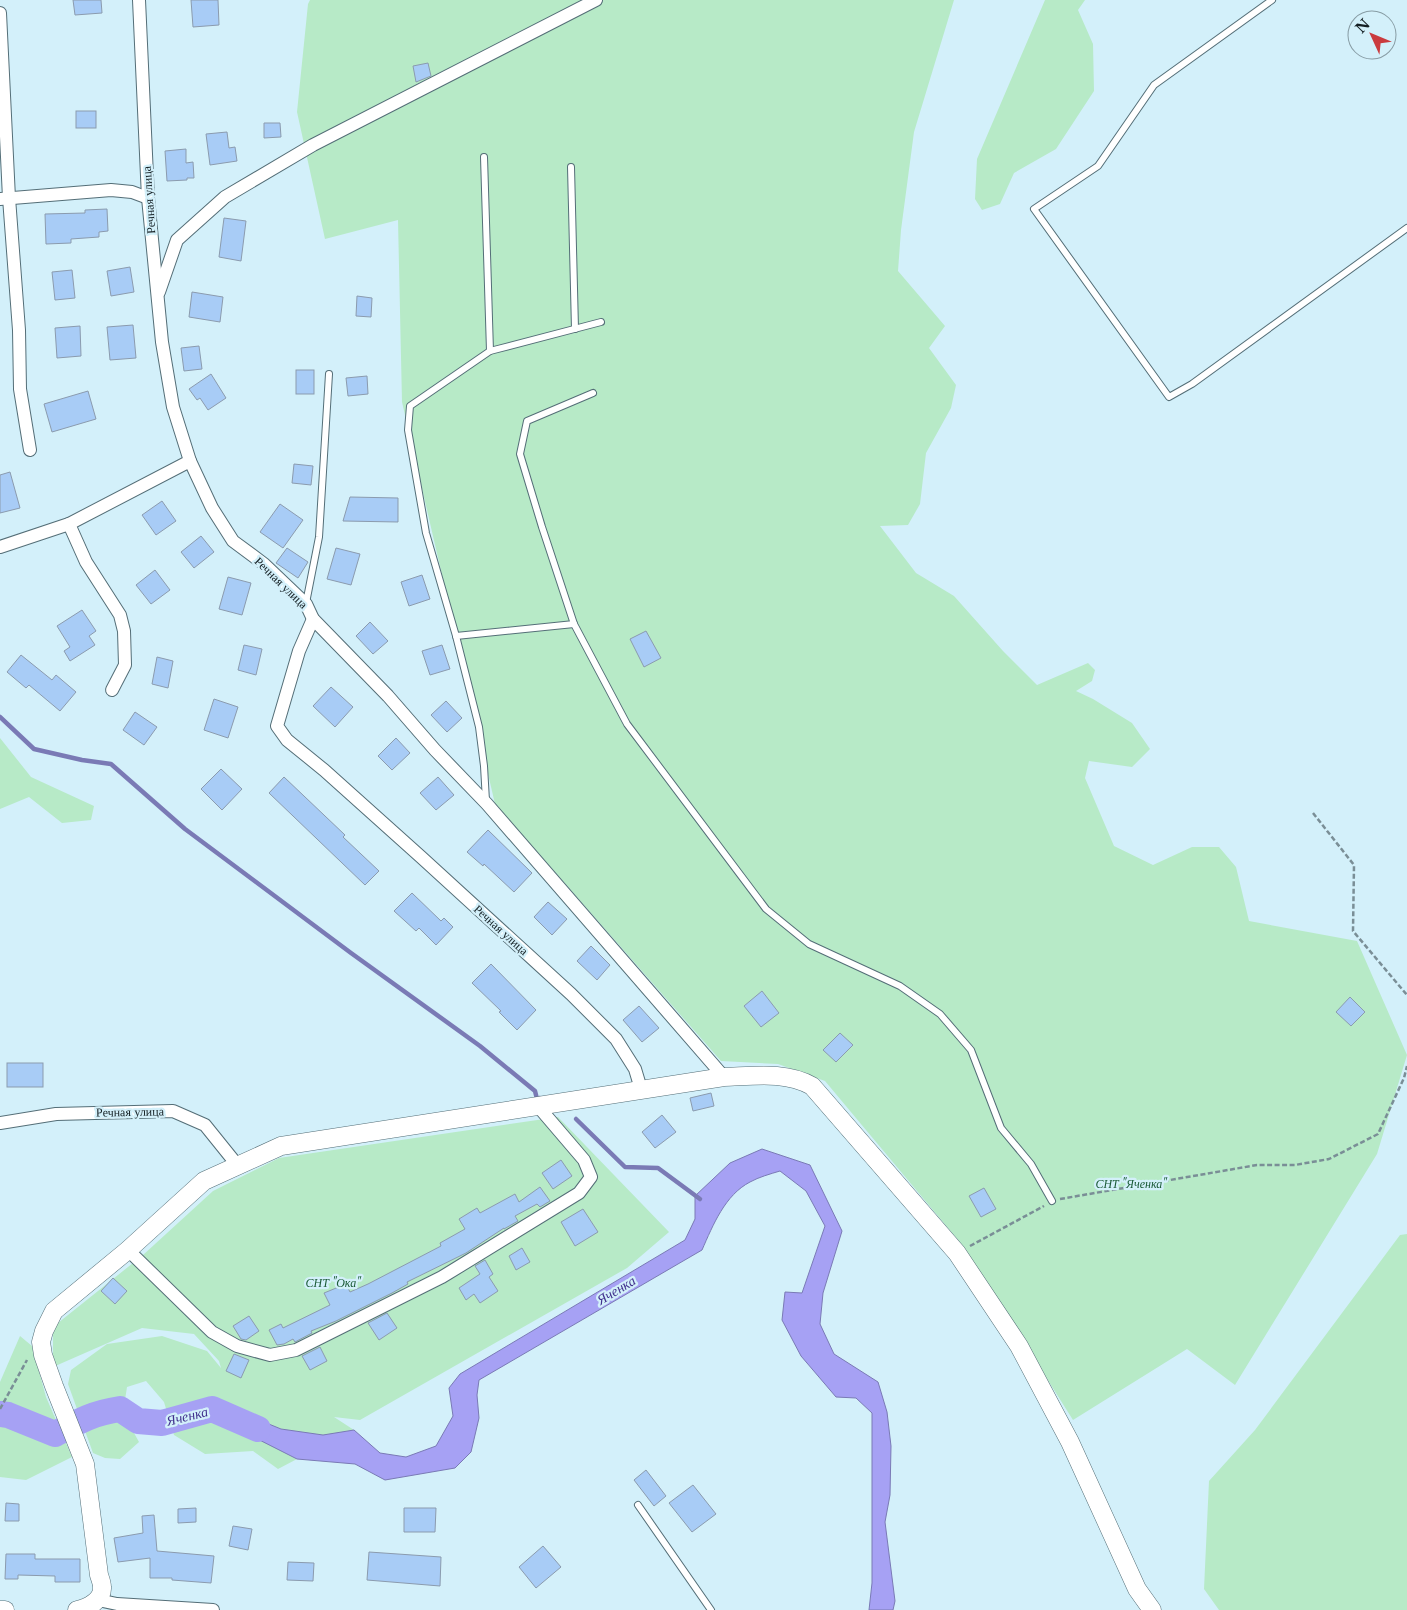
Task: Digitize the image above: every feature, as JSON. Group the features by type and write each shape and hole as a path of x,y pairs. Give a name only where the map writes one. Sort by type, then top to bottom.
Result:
{"street":[{"name":"Речная улица","path":"139,0 148,198 172,407 190,461 212,508 233,540 264,564 306,604 314,620 299,651 285,694 278,726 287,740 324,770 421,856 571,994 616,1039 636,1069 641,1089"},
{"path":"158,296 177,240 225,197 313,145 596,0"},
{"path":"0,13 4,198 19,330 20,390 30,450"},
{"path":"4,198 111,190 132,192 148,198"},
{"path":"0,547 69,524 190,461"},
{"path":"69,524 86,562 120,615 124,631 125,665 112,690"},
{"path":"314,620 388,696 486,804 724,1077"},
{"path":"77,1610 85,1609 98,1600 103,1588 99,1575 85,1464 54,1386 41,1342 44,1331 54,1311 128,1250 204,1181 281,1146 724,1077 775,1076 799,1078 812,1086 957,1253 1019,1346 1070,1442 1137,1589 1152,1610"},
{"path":"128,1250 212,1332 237,1346 270,1355 296,1350 442,1277 579,1193 591,1177 584,1160 537,1105"},
{"name":"Речная улица","path":"0,1123 56,1114 173,1111 205,1126 238,1166"},
{"path":"98,1600 117,1604 212,1610"},
{"path":"0,1610 5,1610"}],"lane":[{"path":"1272,0 1154,85 1098,166 1034,209 1169,397 1192,384 1407,228"},
{"path":"484,157 490,350"},
{"path":"571,167 575,329"},
{"path":"486,804 479,726 456,636 426,533 408,430 410,406 490,350 602,322"},
{"path":"306,604 319,537 329,374"},
{"path":"593,393 527,421 520,454 574,624 627,724 766,909 808,944 900,986 940,1014 971,1050 1002,1128 1030,1164 1052,1201"},
{"path":"456,636 574,624"},
{"path":"638,1505 710,1610"}],"path":[{"path":"1313,813 1354,865 1353,931 1407,995"},
{"path":"957,1253 1052,1201 1257,1165 1295,1165 1329,1159 1378,1134 1404,1078 1407,1066"},
{"path":"0,1409 30,1356"}],"green space":[{"name":"СНТ \"Яченка\"","path":"310,0 954,0 914,132 901,230 898,271 945,326 929,348 956,385 951,408 926,453 920,504 908,525 880,526 916,573 954,596 1003,651 1037,685 1088,663 1095,670 1092,681 1076,691 1132,723 1150,749 1132,767 1089,761 1085,778 1114,846 1153,865 1192,847 1219,847 1236,867 1249,921 1357,941 1407,1055 1377,1154 1235,1385 1187,1349 1073,1420 963,1246 825,1081 778,1064 721,1061 495,804 402,402 398,220 325,239 297,112 308,4"},
{"path":"1045,0 1085,0 1078,10 1093,44 1094,91 1056,149 1014,173 1000,204 982,210 975,199 977,159"},
{"path":"0,738 31,777 94,806 91,820 62,823 29,797 0,809"},
{"name":"СНТ \"Ока\"","path":"558,1117 669,1232 627,1268 360,1420 334,1417 354,1430 323,1436 281,1429 237,1411 215,1416 297,1459 278,1469 253,1451 205,1454 174,1435 164,1402 146,1381 127,1387 123,1413 139,1442 120,1459 105,1458 93,1453 68,1384 71,1370 107,1344 162,1336 207,1351 221,1368 219,1361 194,1334 142,1328 53,1367 53,1327 143,1255 213,1191 279,1158"},
{"path":"1407,1234 1407,1610 1219,1610 1204,1589 1209,1481 1255,1430 1400,1235"},
{"path":"20,1336 32,1346 46,1397 72,1457 26,1480 0,1477 0,1382"}],"water":[{"path":"762,1149 810,1165 842,1231 823,1293 820,1324 834,1354 878,1382 887,1412 891,1446 890,1495 885,1522 895,1601 893,1610 869,1610 872,1583 872,1413 856,1398 836,1397 801,1356 782,1320 785,1292 802,1293 825,1226 806,1191 780,1171 753,1180 734,1195 721,1212 702,1250 479,1380 477,1395 479,1418 471,1452 455,1468 385,1480 355,1464 297,1459 214,1417 237,1411 281,1429 323,1435 354,1430 380,1453 406,1457 436,1446 453,1416 449,1388 460,1374 685,1240 695,1219 695,1196 730,1163"}],"building":[{"path":"73,0 101,0 102,13 75,15"},
{"path":"191,0 218,0 219,25 193,27"},
{"path":"428,63 431,76 416,82 413,66"},
{"path":"76,111 96,111 96,128 76,128"},
{"path":"264,123 280,123 281,137 264,138"},
{"path":"227,132 229,148 235,147 237,161 210,165 206,134"},
{"path":"186,149 186,163 193,162 194,178 167,181 165,151"},
{"path":"107,209 108,231 99,232 99,237 71,239 71,243 46,244 45,214 85,213 85,210"},
{"path":"224,218 246,221 241,261 219,257"},
{"path":"130,267 134,292 111,296 107,271"},
{"path":"72,270 75,298 55,300 52,272"},
{"path":"192,292 223,297 220,322 189,317"},
{"path":"357,296 372,298 371,317 356,316"},
{"path":"133,325 136,358 110,360 107,327"},
{"path":"80,326 81,356 57,358 55,328"},
{"path":"199,346 202,369 184,371 181,348"},
{"path":"296,370 314,370 314,394 296,394"},
{"path":"211,374 226,398 208,410 200,398 197,400 189,389"},
{"path":"367,376 368,394 348,396 346,378"},
{"path":"88,391 96,419 52,432 44,404"},
{"path":"294,464 313,466 311,485 292,483"},
{"path":"10,472 20,508 0,513 0,475"},
{"path":"350,497 398,498 398,522 343,521"},
{"path":"162,501 176,521 156,535 142,515"},
{"path":"280,504 303,520 283,548 260,532"},
{"path":"201,536 214,552 194,568 181,552"},
{"path":"287,548 308,562 298,578 276,563"},
{"path":"336,548 360,554 351,585 327,579"},
{"path":"155,570 170,590 151,604 136,585"},
{"path":"422,575 430,599 409,606 401,582"},
{"path":"228,577 251,583 242,615 219,609"},
{"path":"82,610 96,631 89,636 95,645 70,661 64,651 70,647 57,626"},
{"path":"370,622 388,641 373,654 356,636"},
{"path":"646,631 661,658 644,667 630,639"},
{"path":"244,645 262,649 256,675 238,670"},
{"path":"442,645 450,669 430,675 422,651"},
{"path":"21,655 52,680 56,675 76,692 60,711 29,685 26,688 7,672"},
{"path":"157,657 173,661 168,688 152,684"},
{"path":"331,687 353,707 335,727 313,706"},
{"path":"214,699 238,707 228,738 204,730"},
{"path":"446,701 462,718 447,732 431,715"},
{"path":"135,712 157,727 144,745 123,730"},
{"path":"396,738 410,753 392,770 378,756"},
{"path":"221,769 242,789 222,810 201,789"},
{"path":"284,777 345,835 343,837 379,871 365,885 269,793"},
{"path":"438,777 454,795 436,810 420,793"},
{"path":"488,830 532,873 514,892 484,864 483,866 467,852"},
{"path":"412,893 441,921 444,918 453,927 436,945 419,928 416,931 394,911"},
{"path":"548,902 567,919 552,935 534,917"},
{"path":"591,946 610,965 597,980 577,961"},
{"path":"491,964 536,1010 517,1030 499,1012 501,1011 472,983"},
{"path":"762,991 779,1013 761,1027 744,1006"},
{"path":"1350,997 1365,1012 1351,1026 1336,1012"},
{"path":"639,1006 659,1028 642,1042 623,1020"},
{"path":"840,1033 853,1045 836,1062 823,1050"},
{"path":"7,1063 43,1063 43,1087 7,1087"},
{"path":"711,1093 714,1106 693,1111 690,1098"},
{"path":"662,1115 676,1132 655,1148 642,1132"},
{"path":"561,1160 572,1176 553,1189 542,1173"},
{"path":"540,1187 550,1201 540,1207 537,1204 515,1216 518,1221 466,1253 407,1282 408,1284 392,1293 336,1321 311,1331 312,1333 295,1342 293,1339 284,1344 277,1345 269,1330 281,1324 283,1328 330,1305 324,1293 346,1284 350,1292 368,1284 441,1246 440,1243 465,1229 459,1219 477,1208 480,1213 515,1194 519,1202"},
{"path":"984,1188 996,1209 981,1217 969,1196"},
{"path":"583,1209 598,1232 575,1246 561,1222"},
{"path":"522,1248 530,1262 516,1270 509,1256"},
{"path":"485,1260 493,1274 489,1277 498,1291 480,1303 474,1294 466,1300 459,1288 480,1274 475,1266"},
{"path":"113,1278 127,1291 115,1304 101,1291"},
{"path":"387,1313 397,1328 379,1340 368,1323"},
{"path":"249,1316 259,1331 246,1340 241,1339 233,1326"},
{"path":"320,1347 327,1361 310,1370 302,1356"},
{"path":"234,1354 249,1360 241,1378 226,1371"},
{"path":"646,1470 666,1496 654,1506 634,1480"},
{"path":"693,1485 716,1514 692,1532 669,1503"},
{"path":"6,1503 19,1504 19,1521 5,1521"},
{"path":"196,1508 196,1522 178,1523 178,1509"},
{"path":"404,1508 436,1508 435,1532 404,1532"},
{"path":"154,1515 157,1551 214,1556 211,1583 172,1580 172,1578 150,1578 150,1558 118,1562 114,1538 143,1533 142,1516"},
{"path":"233,1526 252,1529 248,1550 229,1546"},
{"path":"543,1546 561,1567 536,1588 519,1567"},
{"path":"369,1552 441,1557 440,1586 367,1580"},
{"path":"6,1554 35,1554 35,1559 80,1559 80,1582 55,1582 55,1576 18,1575 18,1579 5,1579"},
{"path":"288,1562 314,1563 313,1581 287,1580"}],"waterway":[{"path":"0,717 34,749 82,760 111,764 185,829 351,953 480,1046 535,1091 537,1099 540,1098"},
{"path":"576,1119 625,1167 658,1168 700,1199"},
{"name":"Яченка","path":"0,1414 8,1415 55,1434 86,1418 120,1409 138,1421 162,1423 212,1409 258,1429"}]}
